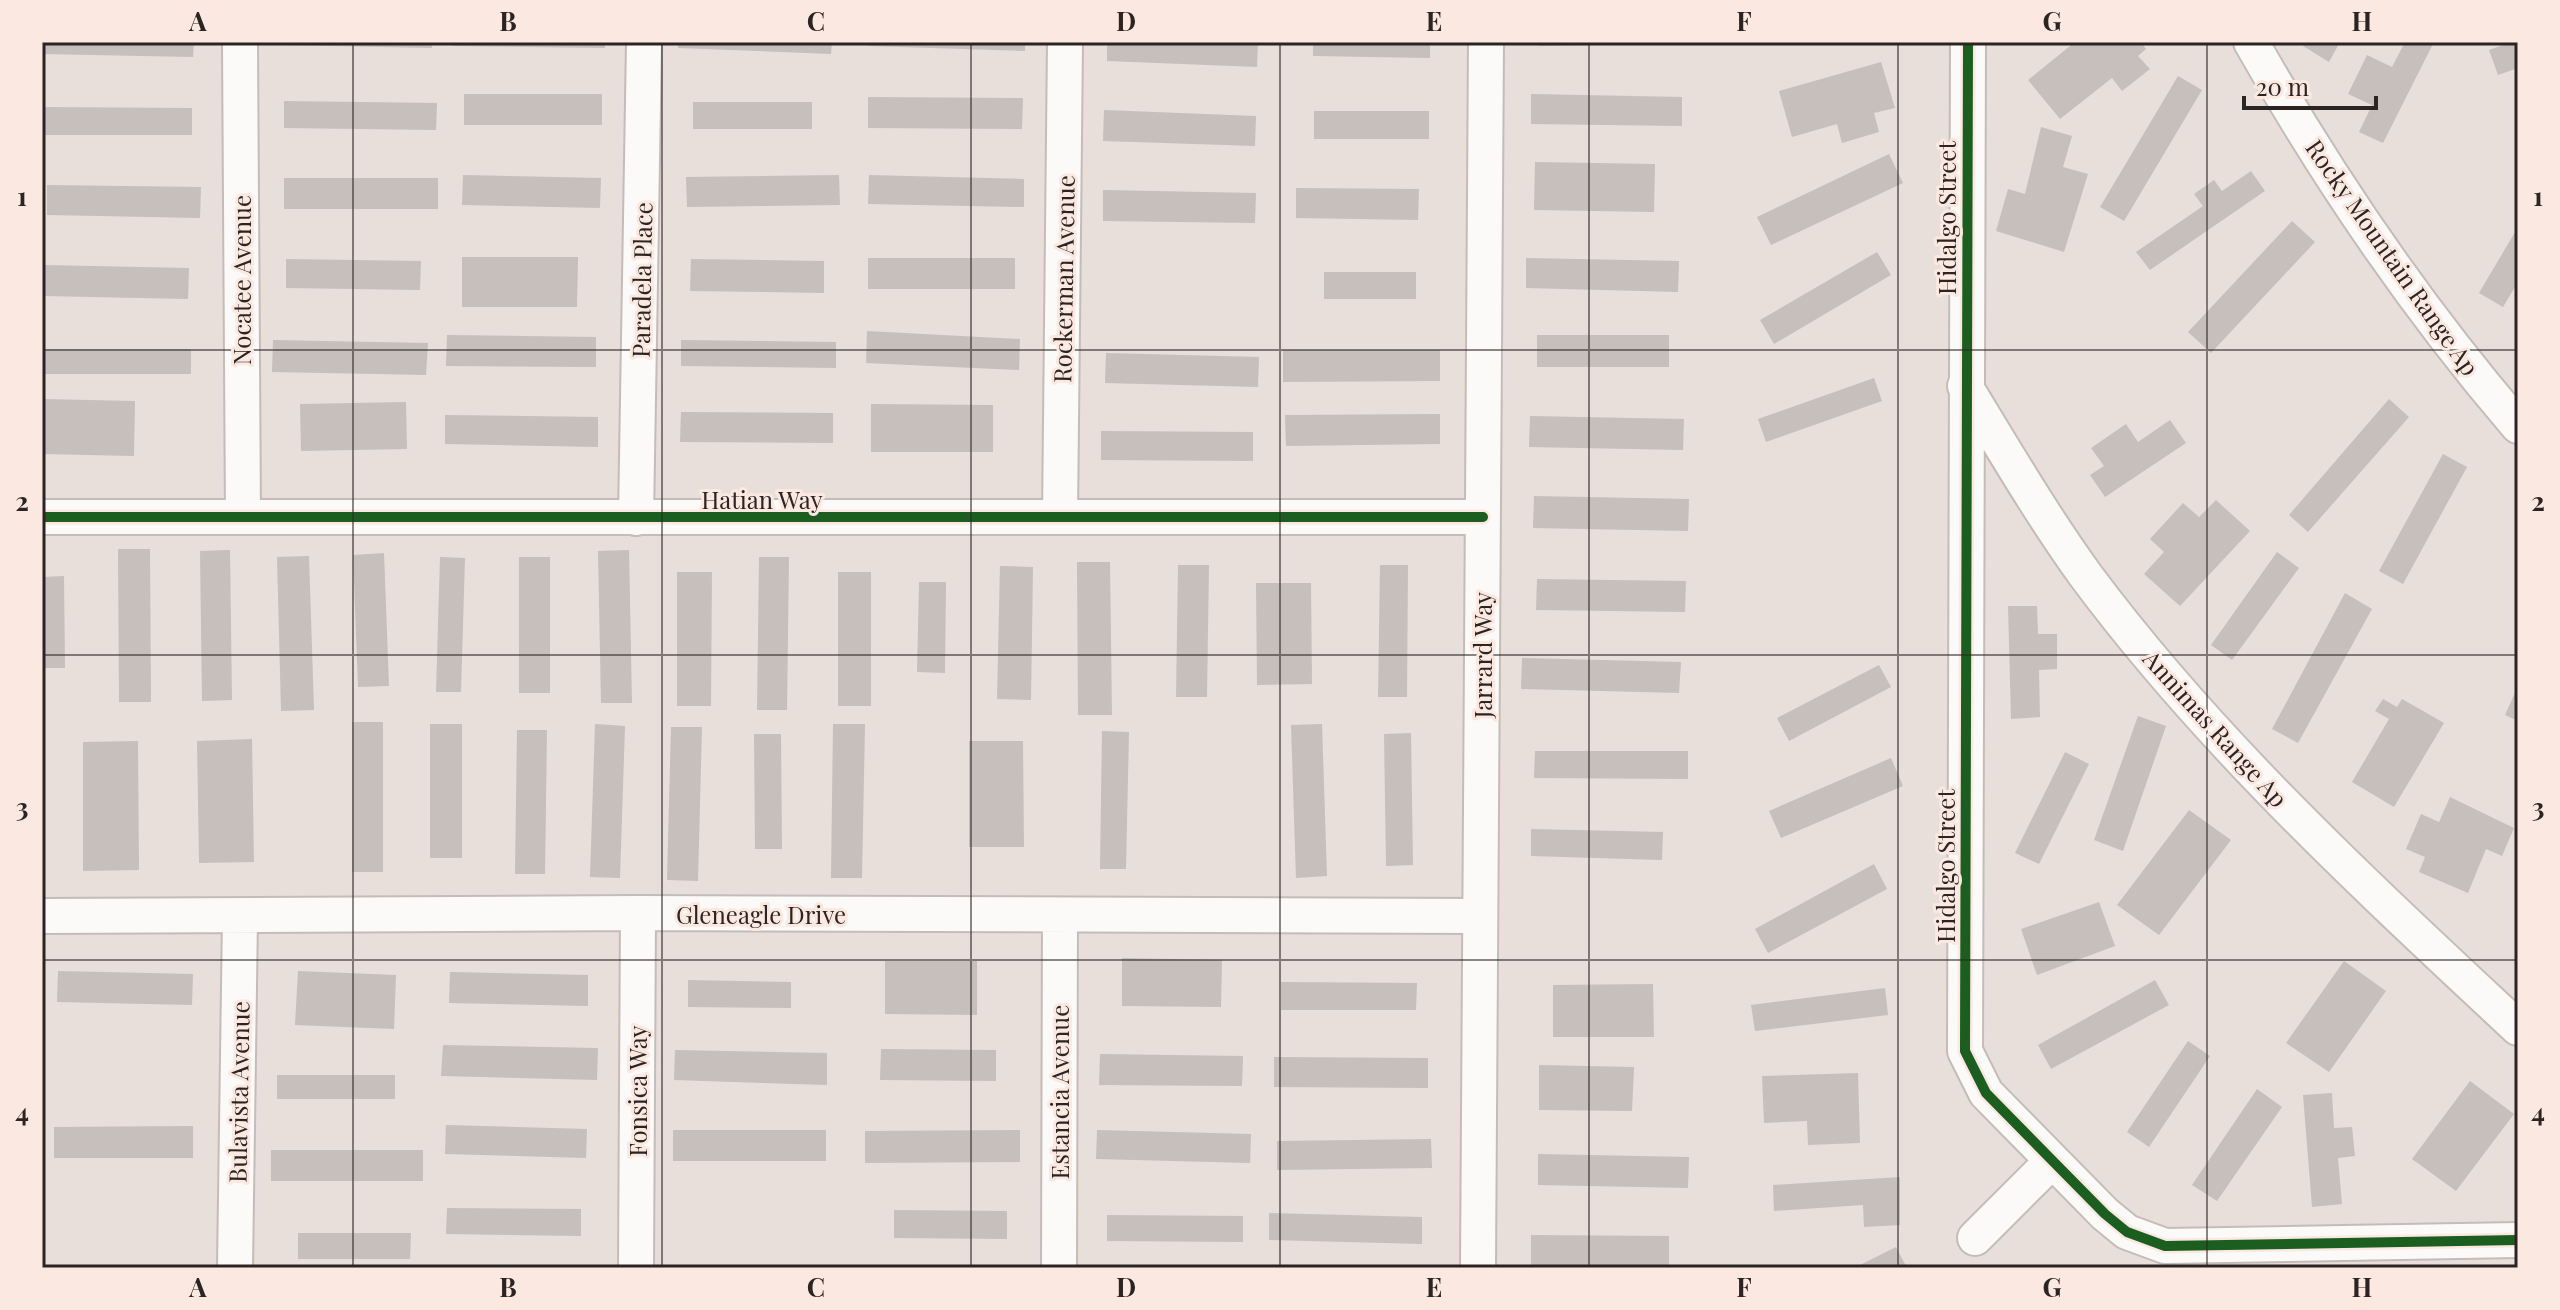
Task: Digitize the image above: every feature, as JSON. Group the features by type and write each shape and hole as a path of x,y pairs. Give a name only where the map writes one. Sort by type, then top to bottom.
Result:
{"street":[{"name":"Nocatee Avenue","path":"240,42 243,517"},
{"name":"Paradela Place","path":"636,518 644,42"},
{"name":"Rockerman Avenue","path":"1060,517 1065,42"},
{"name":"Jarrard Way","path":"1478,1268 1486,42"},
{"name":"Hidalgo Street","path":"1968,42 1965,1051 1986,1093 2052,1161 2127,1232 2165,1246 2518,1240"},
{"name":"Rocky Mountain Range Ap","path":"2251,42 2360,219 2431,319 2518,426"},
{"name":"Annimas Range Ap","path":"1965,385 2038,507 2160,668 2331,854 2518,1028"},
{"name":"Hatian Way","path":"42,517 1483,517"},
{"name":"Gleneagle Drive","path":"42,916 638,913 1480,916"},
{"name":"Fonsica Way","path":"636,1268 638,913"},
{"name":"Bulavista Avenue","path":"235,1268 240,916"},
{"name":"Estancia Avenue","path":"1059,1268 1060,916"},
{"path":"1975,1238 2052,1161"}],"building":[{"path":"42,42 194,42 193,57 42,54"},
{"path":"279,42 432,42 432,48 279,45"},
{"path":"452,42 605,42 605,48 452,46"},
{"path":"678,42 832,42 831,54 678,48"},
{"path":"868,42 1025,42 1025,51 868,46"},
{"path":"1107,42 1258,42 1257,67 1107,61"},
{"path":"1313,42 1430,42 1430,58 1313,56"},
{"path":"1539,42 1612,42 1612,45 1539,46"},
{"path":"2075,42 2141,42 2146,49 2138,56 2150,69 2122,91 2112,78 2060,119 2028,80"},
{"path":"2306,42 2340,42 2329,62 2303,46"},
{"path":"2405,42 2434,42 2383,143 2359,132 2372,105 2348,94 2367,55 2392,67"},
{"path":"2518,42 2518,68 2498,75 2489,50"},
{"path":"1881,62 1895,108 1874,113 1879,132 1842,143 1837,124 1792,137 1779,91"},
{"path":"2178,76 2202,90 2124,221 2100,207"},
{"path":"464,94 602,94 602,125 464,125"},
{"path":"1531,94 1682,97 1682,126 1531,124"},
{"path":"868,97 1023,98 1022,129 868,128"},
{"path":"284,101 437,103 436,130 284,128"},
{"path":"693,102 812,102 812,129 693,129"},
{"path":"42,107 192,108 192,135 42,135"},
{"path":"1104,110 1256,116 1255,146 1103,141"},
{"path":"1314,111 1429,111 1429,139 1314,139"},
{"path":"2041,127 2072,136 2063,167 2088,174 2064,252 1996,231 2008,189 2025,194"},
{"path":"1889,154 1903,183 1771,245 1757,217"},
{"path":"1535,162 1655,164 1654,212 1534,210"},
{"path":"2251,171 2265,191 2150,270 2136,252 2203,206 2194,194 2214,180 2222,191"},
{"path":"463,175 601,178 600,208 462,205"},
{"path":"839,175 840,205 687,207 686,177"},
{"path":"869,175 1024,179 1024,207 868,204"},
{"path":"284,178 438,178 438,209 284,209"},
{"path":"47,185 201,187 200,218 47,215"},
{"path":"1296,188 1419,189 1418,220 1296,218"},
{"path":"1103,190 1256,193 1255,223 1103,221"},
{"path":"2292,221 2315,242 2211,353 2188,332"},
{"path":"2518,227 2518,282 2503,307 2479,293"},
{"path":"1877,252 1891,275 1774,344 1760,320"},
{"path":"462,257 578,257 577,307 462,307"},
{"path":"868,258 1015,258 1015,289 868,289"},
{"path":"1526,258 1679,261 1678,292 1526,288"},
{"path":"286,259 421,261 420,290 286,288"},
{"path":"691,259 824,261 824,293 690,291"},
{"path":"43,265 189,268 188,299 43,296"},
{"path":"1324,272 1416,272 1416,299 1324,299"},
{"path":"867,331 1020,339 1019,370 866,363"},
{"path":"447,335 596,337 596,367 446,366"},
{"path":"1537,335 1669,335 1669,367 1537,367"},
{"path":"273,340 428,343 426,375 272,372"},
{"path":"681,340 836,342 836,368 681,366"},
{"path":"43,349 191,349 191,374 43,374"},
{"path":"1283,350 1440,350 1440,381 1283,382"},
{"path":"1106,353 1259,357 1258,387 1105,383"},
{"path":"1874,378 1882,401 1766,442 1758,419"},
{"path":"42,399 135,401 134,456 42,454"},
{"path":"2389,399 2409,417 2308,532 2289,515"},
{"path":"406,402 407,449 301,451 300,404"},
{"path":"871,404 993,405 993,452 871,452"},
{"path":"681,412 833,413 833,443 680,442"},
{"path":"1440,414 1440,444 1286,446 1285,415"},
{"path":"445,415 598,417 598,447 445,444"},
{"path":"1530,416 1684,419 1683,450 1529,447"},
{"path":"2170,420 2186,443 2105,497 2090,475 2104,466 2091,448 2126,424 2138,442"},
{"path":"1101,431 1253,432 1253,461 1101,460"},
{"path":"2443,454 2467,467 2403,584 2379,571"},
{"path":"1534,496 1689,499 1688,531 1533,528"},
{"path":"2216,500 2250,531 2180,606 2144,574 2164,552 2150,539 2183,503 2199,517"},
{"path":"118,549 150,549 151,702 119,702"},
{"path":"230,550 232,700 202,701 200,551"},
{"path":"629,550 632,703 601,703 598,551"},
{"path":"2277,552 2299,568 2232,660 2211,645"},
{"path":"384,553 389,686 358,687 353,555"},
{"path":"309,556 314,710 281,711 277,557"},
{"path":"440,557 465,558 461,692 436,692"},
{"path":"519,557 550,557 550,693 519,693"},
{"path":"759,557 789,557 787,710 757,710"},
{"path":"1077,562 1110,562 1112,715 1078,715"},
{"path":"1178,565 1209,565 1207,697 1176,697"},
{"path":"1380,565 1408,565 1407,697 1378,697"},
{"path":"1000,566 1033,567 1031,700 997,699"},
{"path":"677,572 712,572 711,706 677,706"},
{"path":"838,572 871,572 871,706 838,706"},
{"path":"64,576 65,668 42,668 42,577"},
{"path":"1537,579 1686,581 1685,612 1536,610"},
{"path":"919,582 946,582 945,673 917,672"},
{"path":"1256,583 1311,583 1312,684 1257,685"},
{"path":"2345,593 2372,609 2298,743 2272,729"},
{"path":"2008,606 2037,606 2038,634 2057,634 2057,669 2039,670 2040,717 2011,719"},
{"path":"1522,658 1681,662 1679,693 1521,689"},
{"path":"1879,665 1891,687 1789,741 1777,718"},
{"path":"2518,686 2518,721 2505,715"},
{"path":"2383,699 2397,707 2402,699 2444,723 2394,807 2352,782 2389,719 2375,711"},
{"path":"2138,716 2166,726 2123,851 2094,840"},
{"path":"352,722 383,722 383,872 352,872"},
{"path":"430,724 462,724 462,858 430,858"},
{"path":"595,724 625,726 620,878 590,877"},
{"path":"833,724 865,724 862,878 831,878"},
{"path":"1322,724 1327,876 1296,878 1291,725"},
{"path":"671,727 702,727 698,881 667,880"},
{"path":"517,730 547,730 545,874 515,874"},
{"path":"1102,731 1129,732 1126,869 1100,869"},
{"path":"1411,733 1413,865 1386,866 1384,734"},
{"path":"754,734 781,734 782,849 755,849"},
{"path":"252,739 254,862 199,863 197,741"},
{"path":"138,741 139,870 83,871 83,742"},
{"path":"969,741 1023,741 1024,847 969,847"},
{"path":"1535,751 1688,751 1688,779 1534,778"},
{"path":"2065,752 2089,764 2039,864 2015,853"},
{"path":"1891,758 1903,786 1781,838 1769,811"},
{"path":"2450,797 2514,828 2502,856 2486,849 2468,893 2419,872 2425,857 2406,849 2421,814 2439,822"},
{"path":"2189,810 2231,840 2159,935 2117,905"},
{"path":"1531,829 1663,832 1662,860 1531,856"},
{"path":"1874,864 1887,889 1768,953 1755,929"},
{"path":"2099,902 2115,946 2037,975 2021,929"},
{"path":"1122,958 1222,960 1221,1007 1122,1006"},
{"path":"885,961 977,961 977,1015 885,1014"},
{"path":"2344,961 2386,991 2329,1072 2286,1043"},
{"path":"58,971 193,974 192,1005 57,1002"},
{"path":"298,971 396,975 394,1029 295,1025"},
{"path":"450,972 588,975 588,1006 449,1003"},
{"path":"688,980 791,982 791,1008 688,1007"},
{"path":"2155,980 2169,1005 2051,1069 2038,1045"},
{"path":"1281,982 1417,983 1416,1010 1281,1010"},
{"path":"1653,984 1654,1037 1553,1037 1553,985"},
{"path":"1885,988 1888,1015 1755,1031 1751,1005"},
{"path":"2188,1041 2210,1056 2149,1147 2127,1132"},
{"path":"443,1045 598,1048 597,1080 441,1076"},
{"path":"881,1049 996,1050 996,1081 880,1080"},
{"path":"675,1050 827,1053 827,1085 674,1080"},
{"path":"1100,1054 1243,1056 1242,1086 1099,1085"},
{"path":"1274,1057 1428,1058 1428,1088 1274,1087"},
{"path":"1539,1065 1634,1067 1632,1111 1539,1110"},
{"path":"1858,1073 1860,1143 1808,1145 1807,1121 1764,1123 1762,1076"},
{"path":"277,1075 395,1075 395,1099 277,1099"},
{"path":"2470,1081 2514,1114 2456,1191 2412,1159"},
{"path":"2257,1089 2282,1107 2217,1201 2192,1185"},
{"path":"2332,1093 2334,1128 2352,1127 2355,1156 2338,1158 2342,1204 2312,1207 2303,1095"},
{"path":"446,1125 587,1129 586,1158 445,1154"},
{"path":"193,1126 193,1158 54,1158 54,1127"},
{"path":"673,1130 826,1130 826,1161 673,1161"},
{"path":"1020,1130 1020,1162 865,1163 865,1131"},
{"path":"1097,1130 1251,1134 1250,1163 1096,1159"},
{"path":"1431,1139 1432,1168 1277,1170 1277,1141"},
{"path":"271,1150 423,1150 423,1181 271,1181"},
{"path":"1538,1154 1689,1157 1688,1188 1538,1185"},
{"path":"1900,1177 1900,1225 1864,1227 1863,1205 1774,1211 1773,1185"},
{"path":"447,1208 581,1209 581,1236 446,1234"},
{"path":"894,1210 1007,1211 1007,1239 894,1238"},
{"path":"1269,1213 1422,1217 1422,1244 1269,1240"},
{"path":"1107,1215 1243,1216 1243,1242 1107,1241"},
{"path":"298,1233 411,1233 410,1259 298,1259"},
{"path":"1531,1235 1669,1236 1669,1267 1531,1266"},
{"path":"1896,1247 1907,1268 1854,1268"}],"cycle path":[{"path":"1968,42 1965,1051 1986,1093 2105,1214 2127,1232 2165,1246 2518,1240"},
{"path":"42,517 1483,517"}]}
